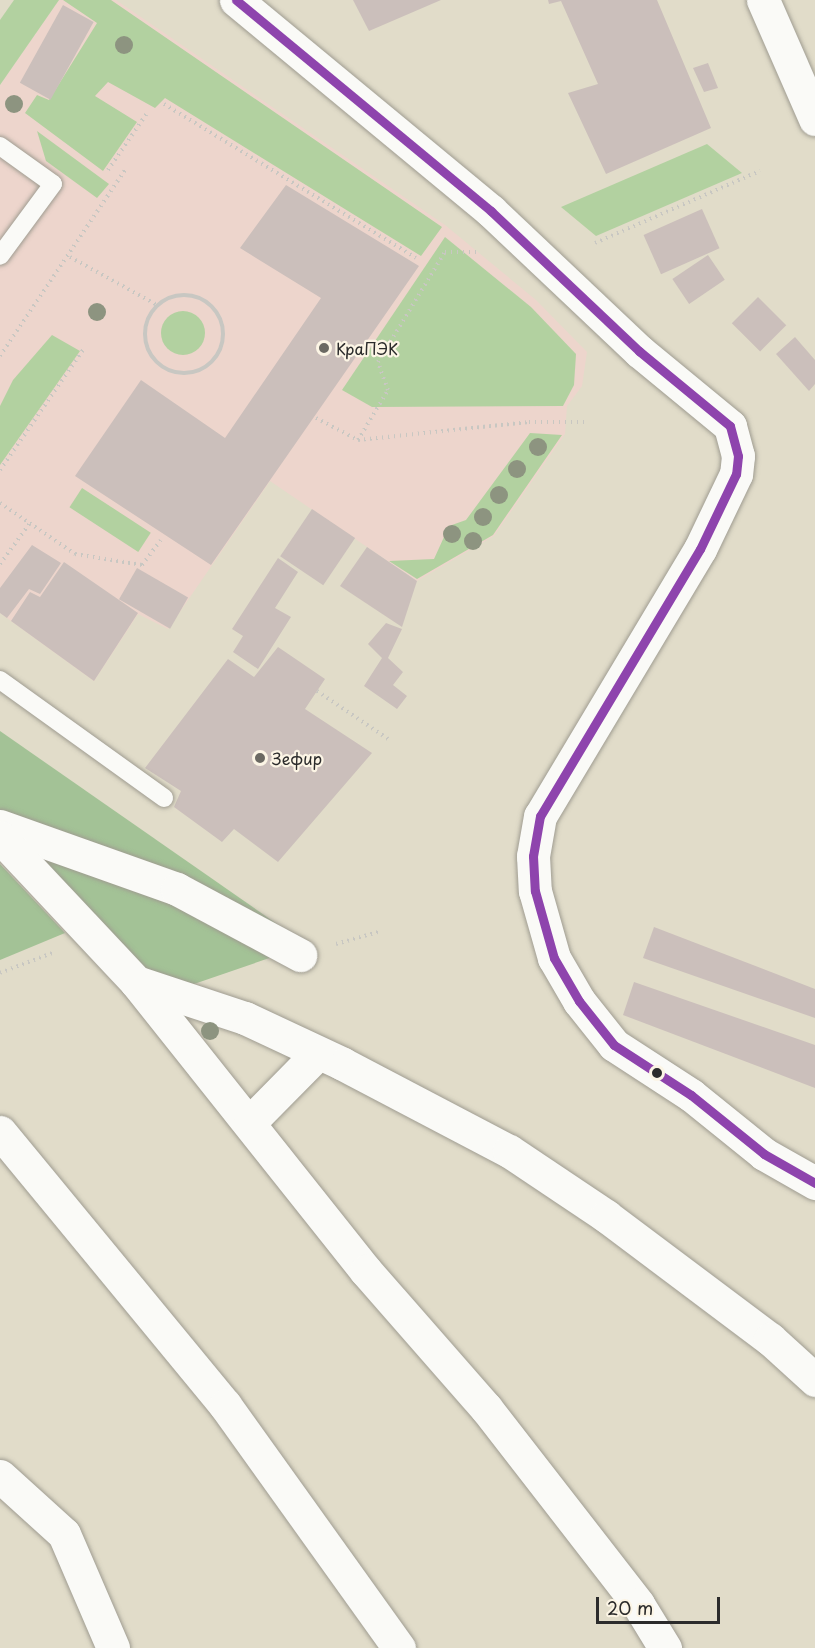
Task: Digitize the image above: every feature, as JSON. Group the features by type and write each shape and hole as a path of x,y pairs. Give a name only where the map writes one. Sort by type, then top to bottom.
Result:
{"main road":[{"path":"236,0 508,228 639,351 730,426 738,456 736,474 700,549 540,816 533,856 535,891 555,958 579,1001 614,1045 691,1095 764,1154 815,1183"},
{"path":"763,0 813,108"},
{"path":"0,826 177,890 300,955"},
{"path":"0,837 136,982 366,1270 486,1407 639,1604 665,1648"},
{"path":"136,982 244,1018 317,1054 343,1064 510,1151 606,1216 770,1339 815,1380"},
{"path":"250,1122 317,1054"},
{"path":"0,1132 225,1405 399,1648"},
{"path":"0,1476 64,1534 112,1648"}],"lane":[{"path":"0,146 53,184 0,256"},
{"path":"0,680 164,798"}],"path":[{"path":"164,104 416,258"},
{"path":"108,170 147,113"},
{"path":"0,356 70,257 125,170"},
{"path":"595,243 760,171"},
{"path":"358,440 388,390 378,362 446,252 478,252 508,228"},
{"path":"70,257 157,305"},
{"path":"174,296 194,296 211,305 221,322 222,342 213,360 197,371 180,373 163,367 150,355 145,338 147,321 157,305 174,296"},
{"path":"0,470 83,350"},
{"path":"316,418 358,440 528,422 584,422"},
{"path":"0,503 75,554 142,565 161,540"},
{"path":"0,564 30,523"},
{"path":"317,691 391,741"}],"shaded area":[{"path":"59,0 116,0 445,225 536,300 587,352 582,386 567,406 565,434 494,536 417,581 270,481 168,629 138,614 94,681 0,613 0,85"}],"green space":[{"path":"14,0 59,0 0,85 0,20"},
{"path":"63,0 111,0 442,227 421,256 165,98 155,108 108,82 95,96 137,122 103,171 25,113 37,95 49,100 97,23"},
{"path":"37,131 109,184 97,198 46,161"},
{"path":"707,144 742,173 596,236 561,207"},
{"path":"445,237 531,307 576,354 574,385 563,406 372,407 342,390"},
{"path":"183,311 192,312 199,317 204,324 204,342 199,349 192,354 183,355 174,354 167,349 162,342 161,333 162,324 167,317 174,312"},
{"path":"52,335 80,351 0,465 0,406 13,380"},
{"path":"530,433 562,435 493,535 417,579 389,561 434,559 449,526 466,520"},
{"path":"82,488 151,533 138,552 69,507"},
{"path":"0,731 290,933 0,813"},
{"path":"19,842 168,896 284,953 194,984 142,972"},
{"path":"0,864 65,933 0,960"}],"building":[{"path":"353,0 441,0 369,31"},
{"path":"548,0 657,0 711,128 606,174 568,93 598,84 561,1 549,4"},
{"path":"63,5 94,22 50,100 20,83"},
{"path":"708,63 718,88 704,92 693,68"},
{"name":"КраПЭК","path":"286,185 419,266 211,565 75,476 141,380 225,438 321,298 240,248"},
{"path":"702,209 719,248 661,274 644,235"},
{"path":"708,255 725,280 689,304 672,279"},
{"path":"758,297 786,325 760,351 732,323"},
{"path":"795,337 815,360 815,384 809,391 776,354"},
{"path":"312,509 355,538 323,585 280,556"},
{"path":"32,545 61,563 40,594 29,589 7,618 0,613 0,588"},
{"path":"367,547 417,581 402,627 340,586"},
{"path":"278,558 298,572 275,608 291,617 258,669 233,652 243,636 232,629"},
{"path":"64,562 138,613 94,681 11,621 30,592 40,597"},
{"path":"137,568 188,598 170,629 119,599"},
{"path":"386,623 402,629 388,658 403,672 393,685 407,696 397,709 364,686 382,658 368,644"},
{"name":"Зефир","path":"278,647 325,679 305,709 372,753 278,862 234,829 222,842 174,807 181,791 145,768 228,659 254,677"},
{"path":"654,927 815,989 815,1018 643,958"},
{"path":"634,982 815,1045 815,1088 623,1015"}],"transit line":[{"path":"236,0 491,211 639,351 730,426 738,456 736,474 700,549 540,816 533,856 535,891 554,958 579,1001 614,1045 691,1095 764,1154 815,1183"}],"place":[{"name":"КраПЭК","path":"324,348"},
{"name":"Зефир","path":"260,758"}]}
